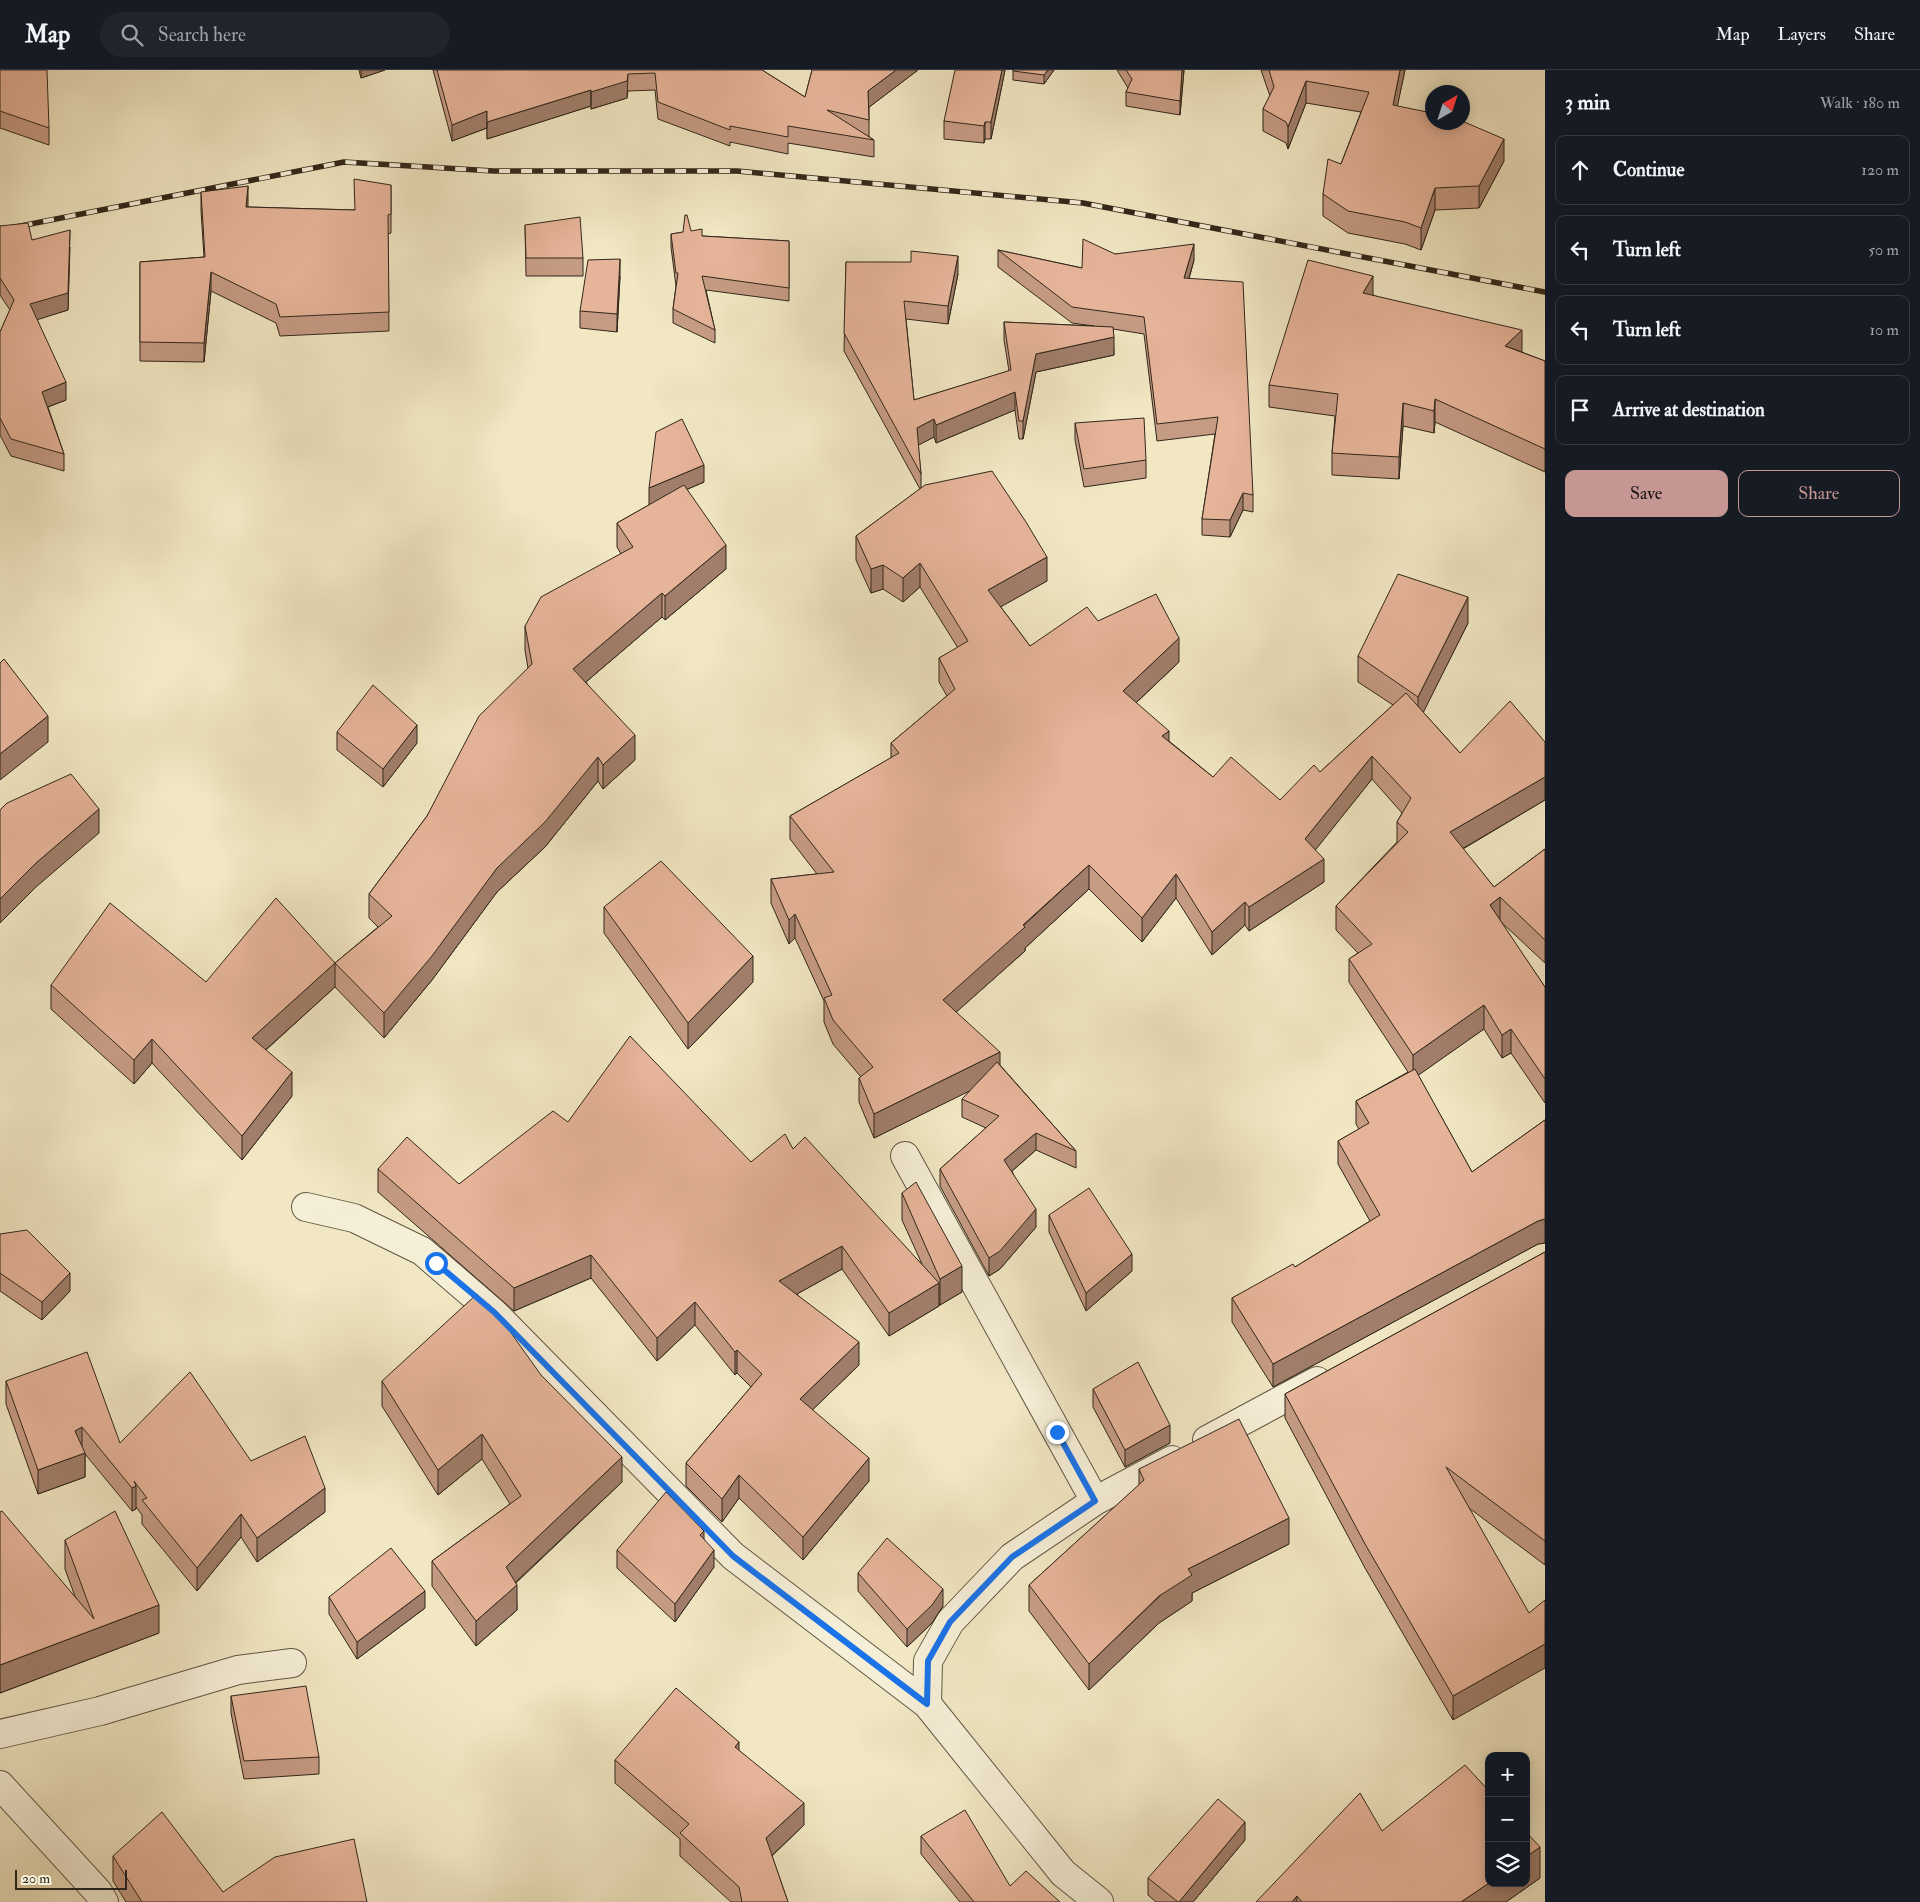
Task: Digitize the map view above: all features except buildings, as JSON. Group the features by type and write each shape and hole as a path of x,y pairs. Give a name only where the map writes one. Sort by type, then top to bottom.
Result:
{"street":[{"path":"905,1156 1095,1501"},
{"path":"306,1207 354,1218 422,1251 494,1312 733,1556 927,1704 1063,1873 1099,1902"},
{"path":"927,1704 928,1661 950,1622 1012,1557 1095,1501 1338,1370"},
{"path":"0,1734 100,1711 238,1670 292,1663"},
{"path":"0,1785 98,1892 104,1902"}],"railway":[{"path":"0,230 344,162 494,171 737,171 1083,203 1545,292"}],"route":[{"path":"436,1263 494,1312 733,1556 927,1704 928,1661 950,1622 1012,1557 1095,1501 1057,1432"}]}
